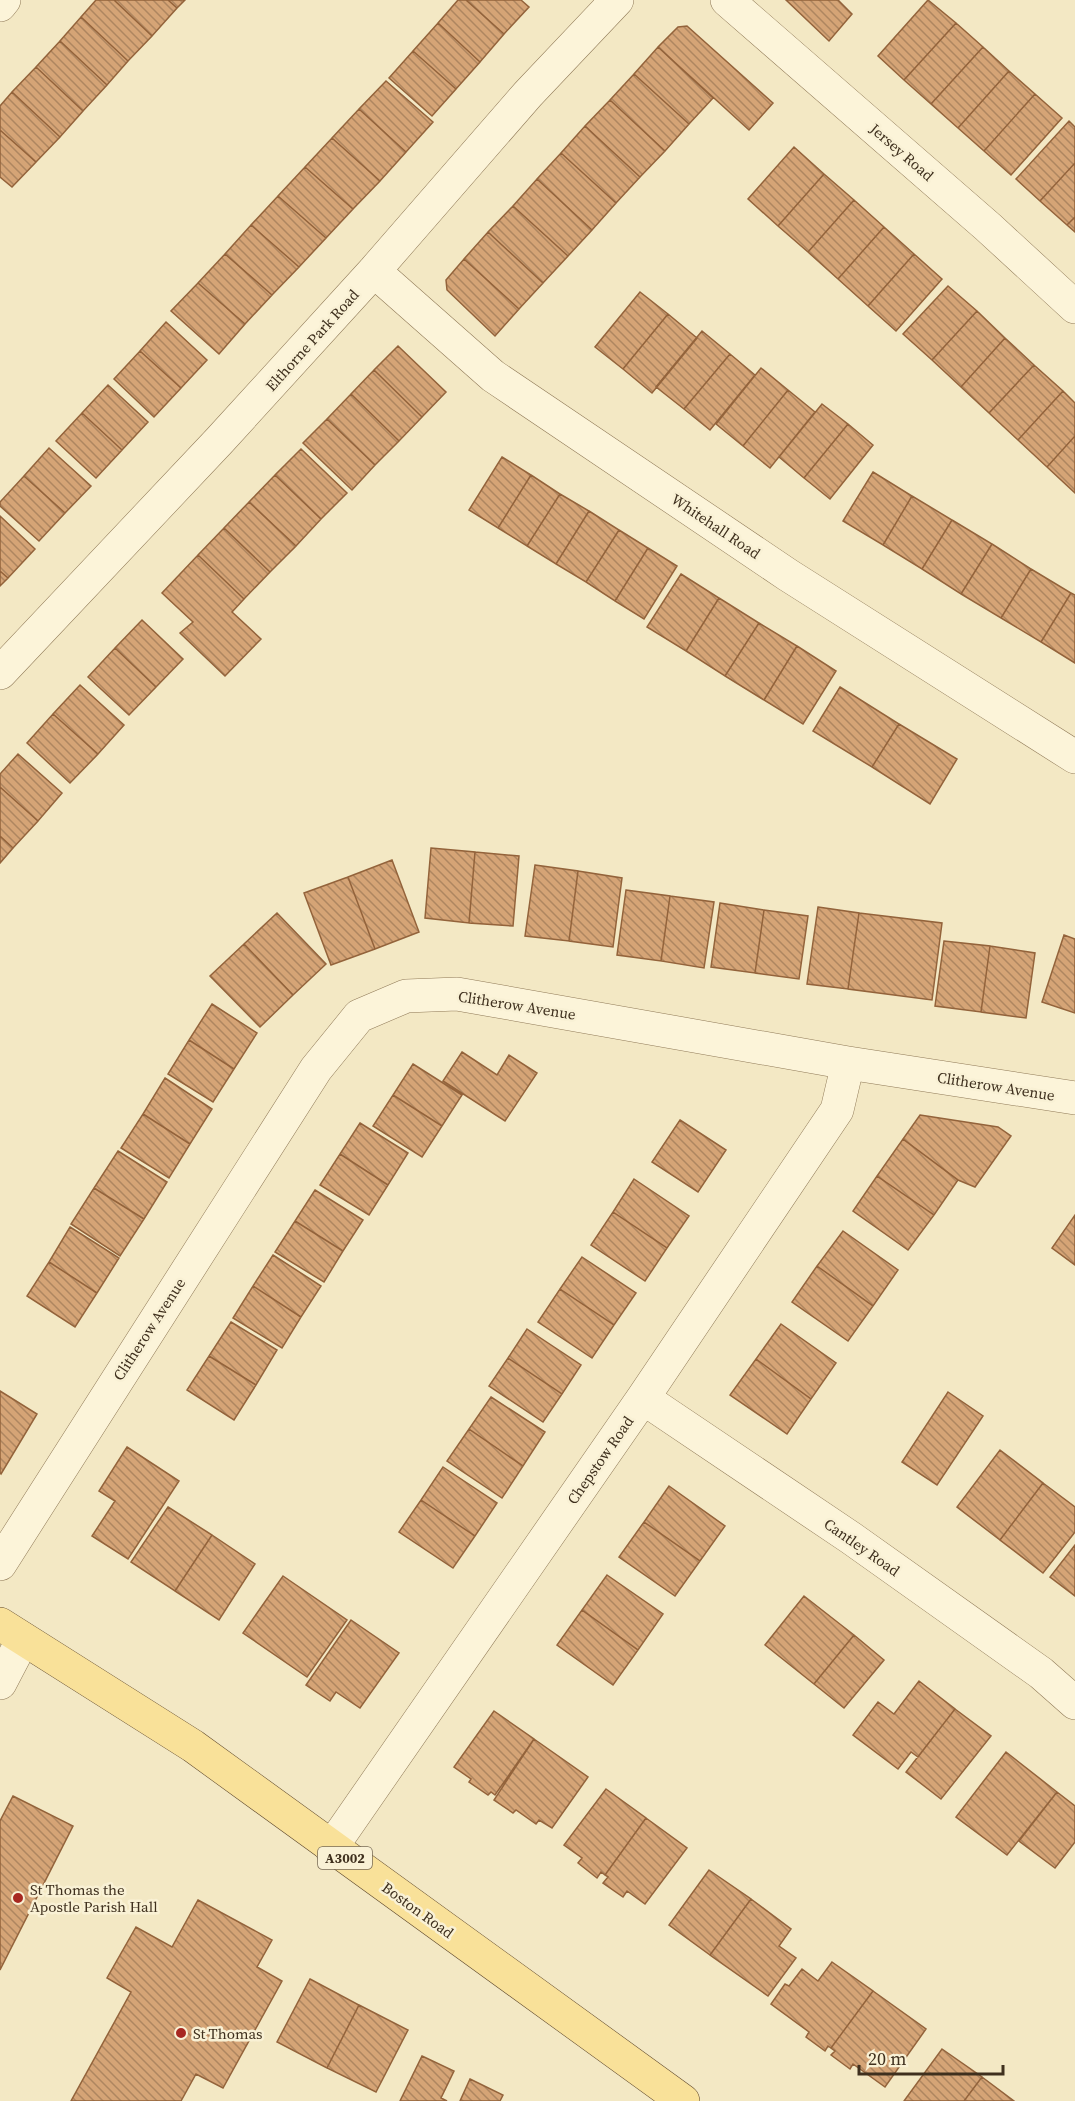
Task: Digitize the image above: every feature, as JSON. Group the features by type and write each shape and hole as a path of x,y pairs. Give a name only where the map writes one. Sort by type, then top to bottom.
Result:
{"main road":[{"name":"Boston Road","path":"12,1631 193,1746 683,2101"}],"street":[{"path":"0,5 4,0"},
{"name":"Elthorne Park Road","path":"0,673 374,271 528,94 616,0"},
{"name":"Jersey Road","path":"727,0 988,227 1075,307"},
{"name":"Whitehall Road","path":"374,271 492,376 788,575 1075,757"},
{"name":"Clitherow Avenue","path":"0,1564 316,1069 359,1016 406,996 457,994 848,1063 1075,1098"},
{"name":"Chepstow Road","path":"331,1848 643,1398 837,1110 848,1063"},
{"name":"Cantley Road","path":"643,1398 851,1538 1041,1673 1075,1702"},
{"path":"0,1683 12,1631"}],"building":[{"path":"96,0 114,0 152,36 128,61 81,17"},
{"path":"114,0 168,0 177,8 152,36"},
{"path":"168,0 185,0 177,8"},
{"path":"458,0 466,0 504,34 480,62 438,23"},
{"path":"466,0 521,0 529,7 504,34"},
{"path":"786,0 838,0 852,14 829,41"},
{"path":"928,0 956,23 904,80 878,56"},
{"path":"81,17 128,61 107,85 60,41"},
{"path":"438,23 480,62 456,89 413,51"},
{"path":"956,23 983,47 931,104 904,80"},
{"path":"687,26 773,103 749,130 658,47 678,27"},
{"path":"60,41 107,85 83,111 36,67"},
{"path":"658,47 713,98 689,124 634,74"},
{"path":"983,47 1009,71 958,128 931,104"},
{"path":"413,51 456,89 432,116 389,78"},
{"path":"36,67 83,111 60,137 12,92"},
{"path":"1009,71 1035,94 984,151 958,128"},
{"path":"634,74 689,124 665,151 610,100"},
{"path":"386,81 433,122 406,152 359,109"},
{"path":"12,92 60,137 36,162 0,130 0,106"},
{"path":"1035,94 1062,118 1011,175 984,151"},
{"path":"610,100 665,151 640,177 585,126"},
{"path":"359,109 406,152 380,181 332,138"},
{"path":"1069,121 1075,127 1075,163 1040,201 1016,179"},
{"path":"585,126 640,177 616,203 561,153"},
{"path":"0,130 36,162 12,187 0,177"},
{"path":"332,138 380,181 353,209 305,167"},
{"path":"794,147 824,174 778,226 748,199"},
{"path":"561,153 616,203 592,230 537,179"},
{"path":"1075,163 1075,217 1067,225 1040,201"},
{"path":"305,167 353,209 326,238 278,196"},
{"path":"824,174 854,200 808,252 778,226"},
{"path":"537,179 592,230 568,256 513,206"},
{"path":"278,196 326,238 299,267 251,225"},
{"path":"854,200 884,227 838,279 808,252"},
{"path":"513,206 568,256 543,283 488,232"},
{"path":"1075,217 1075,232 1067,225"},
{"path":"251,225 299,267 272,295 225,254"},
{"path":"884,227 914,254 868,306 838,279"},
{"path":"488,232 543,283 519,309 464,259"},
{"path":"225,254 272,295 245,324 198,283"},
{"path":"914,254 942,279 896,331 868,306"},
{"path":"464,259 519,309 495,336 447,290 446,280"},
{"path":"198,283 245,324 219,354 171,311"},
{"path":"948,286 977,311 932,360 903,334"},
{"path":"640,292 668,314 623,369 595,347"},
{"path":"977,311 1005,338 961,387 932,360"},
{"path":"668,314 697,338 652,393 623,369"},
{"path":"166,322 207,360 181,388 140,351"},
{"path":"702,331 730,354 684,409 656,387"},
{"path":"1005,338 1034,365 989,413 961,387"},
{"path":"398,346 446,392 422,417 374,370"},
{"path":"140,351 181,388 154,417 114,379"},
{"path":"730,354 755,375 710,430 684,409"},
{"path":"1034,365 1063,391 1018,440 989,413"},
{"path":"761,368 788,390 743,446 716,424"},
{"path":"374,370 422,417 399,441 351,394"},
{"path":"108,385 148,422 122,450 82,413"},
{"path":"788,390 815,412 770,468 743,446"},
{"path":"1063,391 1075,403 1075,436 1047,467 1018,440"},
{"path":"351,394 399,441 375,465 327,419"},
{"path":"822,404 848,424 804,478 779,457"},
{"path":"82,413 122,450 96,478 56,441"},
{"path":"327,419 375,465 352,490 303,443"},
{"path":"848,424 873,445 830,499 804,478"},
{"path":"1075,436 1075,493 1047,467"},
{"path":"49,448 91,486 65,513 24,476"},
{"path":"301,449 347,493 321,519 275,475"},
{"path":"502,457 531,475 498,528 469,510"},
{"path":"873,472 912,496 883,545 843,521"},
{"path":"275,475 321,519 296,546 249,502"},
{"path":"531,475 560,494 527,546 498,528"},
{"path":"24,476 65,513 39,541 0,506 0,502"},
{"path":"560,494 589,511 556,564 527,546"},
{"path":"912,496 952,520 922,569 883,545"},
{"path":"249,502 296,546 270,572 224,528"},
{"path":"589,511 619,530 586,582 556,564"},
{"path":"0,516 35,549 8,578 0,571"},
{"path":"952,520 992,544 961,594 922,569"},
{"path":"224,528 270,572 244,599 198,555"},
{"path":"619,530 648,548 615,601 586,582"},
{"path":"992,544 1031,569 1001,618 961,594"},
{"path":"648,548 677,566 644,619 615,601"},
{"path":"198,555 244,599 232,612 261,639 225,676 180,633 193,622 162,593"},
{"path":"1031,569 1071,593 1041,642 1001,618"},
{"path":"0,571 8,578 0,586"},
{"path":"681,574 719,598 686,651 647,627"},
{"path":"1071,593 1075,595 1075,663 1041,642"},
{"path":"719,598 759,623 725,676 686,651"},
{"path":"142,620 183,659 156,687 115,648"},
{"path":"759,623 797,646 764,700 725,676"},
{"path":"797,646 836,671 803,724 764,700"},
{"path":"115,648 156,687 129,715 88,677"},
{"path":"80,685 124,725 98,754 53,714"},
{"path":"840,687 899,724 872,767 813,731"},
{"path":"53,714 98,754 70,783 27,743"},
{"path":"899,724 957,759 930,804 872,767"},
{"path":"18,754 62,793 38,821 0,787 0,774"},
{"path":"0,787 38,821 13,848 0,836"},
{"path":"0,836 13,848 0,863"},
{"path":"431,848 475,852 469,923 425,918"},
{"path":"475,852 519,856 513,926 469,923"},
{"path":"392,860 419,932 375,949 348,877"},
{"path":"535,865 578,871 569,941 525,936"},
{"path":"578,871 622,878 613,947 569,941"},
{"path":"348,877 375,949 331,965 304,893"},
{"path":"626,890 670,896 661,961 617,955"},
{"path":"670,896 714,902 704,968 661,961"},
{"path":"720,903 764,910 755,973 711,967"},
{"path":"818,907 859,913 848,989 807,984"},
{"path":"764,910 808,916 799,979 755,973"},
{"path":"277,913 326,964 293,995 244,944"},
{"path":"859,913 942,923 932,1000 848,989"},
{"path":"1064,935 1075,939 1075,1013 1042,1002"},
{"path":"944,941 990,946 981,1012 935,1006"},
{"path":"244,944 293,995 260,1027 210,976"},
{"path":"990,946 1035,953 1026,1018 981,1012"},
{"path":"212,1004 257,1033 234,1069 189,1040"},
{"path":"189,1040 234,1069 213,1102 168,1074"},
{"path":"462,1052 497,1075 509,1055 537,1073 505,1121 443,1081"},
{"path":"413,1064 462,1095 442,1126 393,1095"},
{"path":"165,1078 212,1109 190,1144 143,1114"},
{"path":"393,1095 442,1126 422,1157 373,1126"},
{"path":"143,1114 190,1144 169,1178 121,1148"},
{"path":"920,1115 998,1127 1011,1136 975,1187 958,1180 903,1139"},
{"path":"680,1120 726,1150 698,1192 652,1162"},
{"path":"360,1123 408,1153 388,1185 340,1154"},
{"path":"903,1139 958,1180 934,1215 877,1176"},
{"path":"118,1151 167,1182 144,1219 94,1188"},
{"path":"340,1154 388,1185 369,1215 320,1185"},
{"path":"877,1176 934,1215 908,1250 853,1211"},
{"path":"634,1179 689,1216 667,1248 613,1212"},
{"path":"94,1188 144,1219 120,1256 71,1224"},
{"path":"315,1190 363,1220 343,1251 295,1221"},
{"path":"613,1212 667,1248 645,1281 591,1245"},
{"path":"1075,1215 1075,1265 1052,1248"},
{"path":"295,1221 343,1251 324,1282 275,1252"},
{"path":"70,1227 119,1258 97,1293 49,1262"},
{"path":"843,1231 898,1270 873,1306 817,1266"},
{"path":"273,1255 321,1286 301,1317 253,1286"},
{"path":"582,1257 636,1293 614,1325 560,1289"},
{"path":"49,1262 97,1293 75,1327 27,1296"},
{"path":"817,1266 873,1306 848,1341 792,1302"},
{"path":"253,1286 301,1317 282,1348 233,1318"},
{"path":"560,1289 614,1325 592,1358 538,1322"},
{"path":"231,1322 277,1350 256,1385 209,1356"},
{"path":"781,1324 836,1363 811,1399 756,1359"},
{"path":"527,1329 581,1365 562,1394 508,1358"},
{"path":"209,1356 256,1385 234,1420 187,1390"},
{"path":"508,1358 562,1394 543,1422 489,1386"},
{"path":"756,1359 811,1399 787,1434 730,1395"},
{"path":"0,1391 37,1414 1,1474 0,1473"},
{"path":"948,1392 983,1416 937,1485 902,1462"},
{"path":"491,1397 545,1432 523,1466 469,1429"},
{"path":"469,1429 523,1466 502,1498 447,1461"},
{"path":"127,1447 179,1481 128,1559 92,1536 115,1501 99,1491"},
{"path":"1000,1450 1043,1483 1000,1540 957,1507"},
{"path":"443,1467 497,1503 475,1536 421,1500"},
{"path":"1043,1483 1075,1507 1075,1532 1043,1573 1000,1540"},
{"path":"669,1486 725,1526 700,1561 644,1522"},
{"path":"421,1500 475,1536 453,1568 399,1532"},
{"path":"168,1507 212,1535 175,1591 131,1562"},
{"path":"644,1522 700,1561 675,1596 619,1557"},
{"path":"212,1535 255,1564 219,1620 175,1591"},
{"path":"1075,1545 1075,1596 1050,1577"},
{"path":"607,1575 663,1614 638,1650 582,1610"},
{"path":"283,1576 347,1620 307,1677 243,1633"},
{"path":"804,1596 854,1635 814,1684 765,1645"},
{"path":"582,1610 638,1650 613,1685 557,1645"},
{"path":"351,1620 399,1653 360,1708 336,1692 330,1701 306,1685"},
{"path":"854,1635 884,1660 844,1708 814,1684"},
{"path":"919,1681 955,1709 918,1757 911,1752 898,1769 853,1735 878,1702 894,1714"},
{"path":"955,1709 991,1736 941,1799 906,1772"},
{"path":"494,1711 534,1739 495,1795 491,1792 488,1795 469,1782 471,1779 454,1767"},
{"path":"534,1739 588,1777 552,1828 539,1820 536,1824 516,1810 513,1813 494,1800"},
{"path":"1006,1752 1057,1792 1007,1855 956,1817"},
{"path":"606,1789 646,1818 605,1875 601,1872 597,1878 578,1863 582,1858 564,1845"},
{"path":"1057,1792 1075,1806 1075,1842 1055,1868 1019,1841"},
{"name":"St Thomas the Apostle Parish Hall","path":"13,1796 73,1826 0,1970 0,1821"},
{"path":"646,1818 687,1848 645,1904 627,1891 623,1897 603,1883 608,1877 605,1875"},
{"path":"709,1870 751,1899 710,1955 669,1925"},
{"path":"751,1899 791,1929 779,1946 796,1958 768,1996 710,1955"},
{"name":"St Thomas","path":"198,1900 272,1940 257,1967 282,1981 223,2088 196,2074 181,2101 71,2101 131,1992 107,1978 136,1927 172,1947"},
{"path":"832,1962 873,1991 831,2048 828,2046 825,2051 806,2037 809,2032 771,2004 785,1984 789,1986 802,1969 818,1981"},
{"path":"310,1979 359,2005 327,2068 277,2042"},
{"path":"873,1991 926,2029 885,2087 853,2064 850,2069 831,2055 835,2051 831,2048"},
{"path":"359,2005 408,2030 376,2092 327,2068"},
{"path":"942,2049 982,2077 964,2101 904,2101"},
{"path":"422,2056 454,2071 441,2098 447,2101 400,2101"},
{"path":"982,2077 1014,2101 964,2101"},
{"path":"470,2079 503,2095 500,2101 460,2101"}],"place":[{"name":"St Thomas the Apostle Parish Hall","path":"18,1898"},
{"name":"St Thomas","path":"181,2033"}]}
